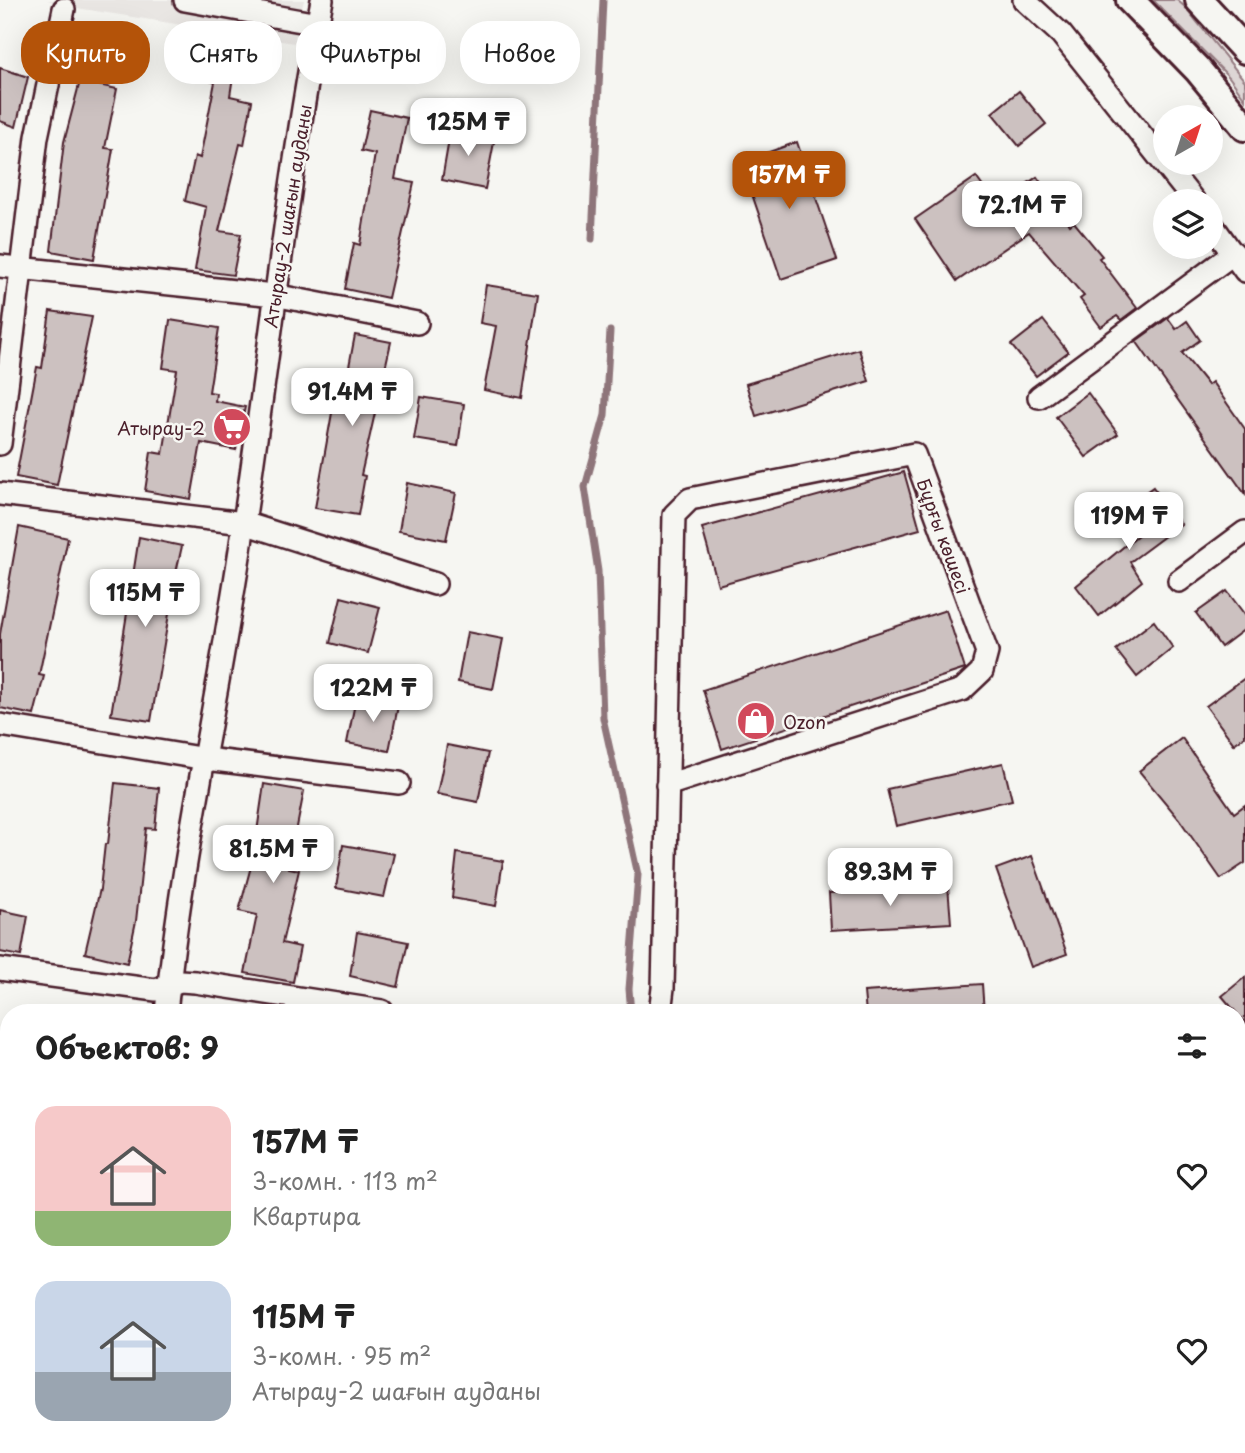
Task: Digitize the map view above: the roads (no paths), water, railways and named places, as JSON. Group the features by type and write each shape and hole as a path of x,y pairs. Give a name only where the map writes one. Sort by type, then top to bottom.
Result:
{"main road":[{"path":"1130,0 1198,70 1245,127"},
{"path":"1199,0 1245,50"}],"street":[{"path":"185,0 301,21"},
{"name":"Атырау-2 шағын ауданы","path":"318,21 322,0"},
{"path":"1024,0 1061,34 1184,189"},
{"path":"0,444 10,267 64,9"},
{"name":"Атырау-2 шағын ауданы","path":"167,1004 244,523 274,295 308,84"},
{"path":"1039,397 1240,262 1223,239"},
{"path":"10,267 274,295 417,323"},
{"name":"Бұрғы көшесі","path":"661,1004 674,515 690,499 914,454 987,652 982,671 962,690 667,785"},
{"path":"0,494 244,523 435,583"},
{"path":"1179,581 1245,532"},
{"path":"0,725 206,759 399,783"},
{"path":"0,969 156,990 180,981 195,982 337,1004"}],"waterway":[{"path":"592,239 603,0"},
{"path":"610,331 605,415 585,487 598,571 603,718 638,875 629,989 630,1004"}],"place":[{"name":"Атырау-2","path":"232,427"},
{"name":"Ozon","path":"756,721"}]}
